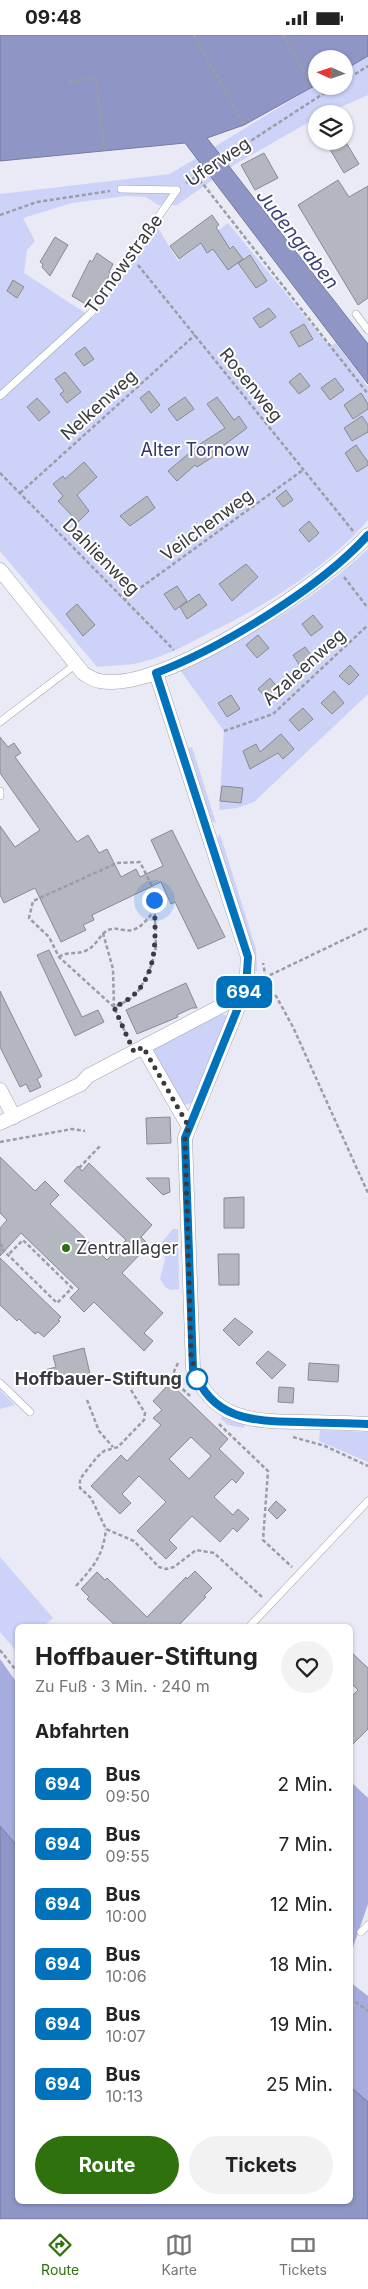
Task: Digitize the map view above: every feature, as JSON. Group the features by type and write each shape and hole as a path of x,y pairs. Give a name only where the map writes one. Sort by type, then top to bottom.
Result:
{"street":[{"path":"0,570 83,673 101,681 138,678 156,673 181,662 280,606 334,567 368,535"},
{"path":"156,673 248,957 248,977 242,995 185,1138 191,1355 198,1383 217,1405 230,1413 256,1420 368,1424"},
{"path":"0,1123 80,1084 88,1076 242,995"},
{"path":"138,1049 189,1127"},
{"path":"0,1090 14,1117"}],"lane":[{"name":"Uferweg","path":"121,189 177,190"},
{"name":"Tornowstraße","path":"0,397 91,313 177,190"},
{"path":"356,314 368,330"},
{"path":"0,722 76,664"},
{"path":"0,791 0,796"},
{"path":"0,1383 30,1412"},
{"path":"252,1624 368,1501"},
{"path":"361,1931 368,1925"}],"path":[{"path":"194,35 244,125"},
{"path":"283,35 308,78"},
{"path":"353,75 368,66"},
{"path":"69,82 96,78 104,149"},
{"name":"Uferweg","path":"177,190 201,171 321,95"},
{"path":"194,176 203,184 368,394"},
{"path":"0,215 37,202 121,189"},
{"name":"Rosenweg","path":"130,256 352,530"},
{"name":"Nelkenweg","path":"20,493 195,335"},
{"name":"Veilchenweg","path":"125,599 303,470"},
{"name":"Dahlienweg","path":"0,473 174,650 181,662"},
{"path":"334,567 368,608"},
{"name":"Azaleenweg","path":"224,731 273,714 368,625"},
{"path":"114,1007 128,1000 140,989 152,964 156,947 154,889 140,862 117,863 33,901 29,918 49,937 59,957 114,1007 138,1049"},
{"path":"59,957 64,953 75,953 90,949 103,933 117,928 134,930 155,910"},
{"path":"248,977 265,978 368,928"},
{"path":"103,933 113,969 114,1007"},
{"path":"264,988 276,996 293,1027 368,1193"},
{"path":"0,1142 72,1129 85,1131"},
{"path":"79,1168 100,1146"},
{"path":"0,1244 8,1255 58,1303 72,1287 22,1240 8,1255"},
{"path":"171,1378 191,1397"},
{"path":"76,1586 95,1565 103,1551 106,1529 96,1505 80,1488 79,1483 86,1469 97,1457 113,1447 118,1447 144,1420 145,1413 131,1390"},
{"path":"87,1400 99,1431 113,1447"},
{"path":"217,1421 268,1471 263,1540 299,1574"},
{"path":"224,1427 233,1429"},
{"path":"288,1437 325,1445 368,1466"},
{"path":"106,1529 125,1536 159,1567 166,1569 174,1567 196,1550 214,1553 270,1605"},
{"path":"0,1650 15,1669"},
{"path":"353,2000 368,2011"}],"green space":[{"name":"Alter Tornow","path":"368,56 368,95 345,105 308,105 308,123 234,165 177,205 158,205 146,197 126,196 72,203 23,218 35,241 27,250 24,273 93,318 158,228 178,261 228,223 329,346 336,343 368,387 368,520 350,539 332,556 292,586 250,612 189,643 147,661 128,665 97,667 0,551 0,194 170,174 308,90 308,95 353,95 353,65"},
{"path":"368,549 368,694 254,802 237,808 219,810 224,731 180,670 232,644 279,617 324,586"},
{"path":"192,747 216,823 210,820 187,749"},
{"path":"220,834 256,949 257,971 253,971 216,840"},
{"path":"219,1014 226,1015 228,1019 192,1103 184,1105 150,1051"},
{"path":"173,1229 178,1229 179,1289 170,1290 165,1287 160,1279 165,1260 162,1242"},
{"path":"0,1390 15,1405 0,1409"},
{"path":"222,1416 232,1421 245,1423 244,1428 228,1425 221,1419"},
{"path":"320,1430 368,1432 368,1462 319,1441"},
{"path":"0,1557 53,1618 46,1624 15,1624 15,1650 0,1632"}],"shaded area":[{"path":"0,35 368,35 368,56 353,65 353,50 308,50 308,89 244,125 207,138 368,344 368,384 185,143 0,161"},
{"path":"0,1659 15,1680 15,1845 0,1826"},
{"path":"353,1784 368,1798 368,1904 353,1947"},
{"path":"0,1826 15,1844 15,2204 353,2204 353,2089 368,2102 368,2219 0,2219"},
{"path":"353,1984 368,1996 368,2102 353,2089"}],"building":[{"path":"330,150 351,150 359,164 344,173"},
{"path":"264,153 278,178 255,190 241,165"},
{"path":"338,180 349,197 368,186 368,298 358,305 298,205"},
{"path":"212,215 219,225 216,227 230,249 233,246 243,259 228,270 213,249 207,253 201,243 179,259 170,246"},
{"path":"55,237 68,245 50,276 40,262"},
{"path":"97,253 113,264 109,272 111,273 89,306 72,296 90,260 92,262"},
{"path":"250,255 267,281 256,288 238,263"},
{"path":"13,280 24,287 17,298 7,291"},
{"path":"269,308 276,317 260,328 253,318"},
{"path":"304,324 313,339 299,347 290,332"},
{"path":"85,347 94,359 84,366 75,354"},
{"path":"65,372 81,392 67,403 60,394 64,391 55,379"},
{"path":"300,373 310,386 299,394 289,382"},
{"path":"335,378 344,390 330,400 321,388"},
{"path":"149,391 160,405 151,413 140,398"},
{"path":"361,393 368,404 368,409 353,419 344,405"},
{"path":"185,397 194,409 177,421 168,409"},
{"path":"217,397 234,420 239,416 247,428 223,446 225,449 197,467 195,465 177,481 168,471 200,444 225,428 207,404"},
{"path":"37,398 50,412 39,421 27,407"},
{"path":"362,416 368,425 368,432 352,441 344,428"},
{"path":"356,445 368,462 368,465 357,472 345,453"},
{"path":"84,462 97,477 77,495 89,511 78,522 58,501 63,496 53,484 63,476 65,479"},
{"path":"286,490 293,500 283,507 276,498"},
{"path":"147,496 155,508 130,526 120,516"},
{"path":"309,521 319,533 309,542 299,530"},
{"path":"246,564 258,577 232,601 219,584"},
{"path":"177,586 187,601 175,610 164,594"},
{"path":"199,594 207,605 187,619 180,607"},
{"path":"77,604 95,625 83,636 66,614"},
{"path":"313,615 323,627 311,636 302,624"},
{"path":"258,635 269,648 257,658 246,645"},
{"path":"305,647 313,658 300,666 293,655"},
{"path":"350,665 359,675 349,685 339,676"},
{"path":"270,678 277,687 265,697 258,689"},
{"path":"334,691 344,703 332,714 321,703"},
{"path":"231,695 240,709 227,717 218,703"},
{"path":"303,708 313,719 299,731 289,720"},
{"path":"281,734 294,749 283,759 278,753 250,769 243,751 256,744 260,752"},
{"path":"0,737 8,747 14,743 21,753 15,757 77,842 88,835 99,853 107,849 121,877 136,869 140,877 163,866 151,840 172,830 225,937 198,949 175,902 171,904 161,882 92,915 94,920 83,925 86,930 61,942 35,888 4,903 0,895 0,826 15,847 40,830 0,773"},
{"path":"222,786 243,788 241,803 220,801"},
{"path":"49,950 82,1017 98,1010 104,1022 75,1036 37,955"},
{"path":"186,983 197,1008 192,1008 177,1015 178,1017 137,1034 126,1010"},
{"path":"0,991 42,1076 37,1079 41,1087 30,1092 26,1084 20,1087 0,1047"},
{"path":"170,1117 171,1143 147,1144 146,1118"},
{"name":"Zentrallager","path":"0,1157 35,1191 45,1181 59,1195 50,1204 107,1260 126,1240 64,1181 78,1166 82,1171 89,1163 152,1225 141,1237 147,1243 142,1247 145,1249 122,1273 163,1313 144,1333 153,1341 144,1351 94,1302 84,1312 70,1298 79,1289 21,1233 0,1256 0,1228 7,1220 0,1213"},
{"path":"146,1178 169,1178 170,1192 163,1195"},
{"path":"244,1197 244,1228 224,1228 224,1198"},
{"path":"218,1254 239,1254 239,1285 219,1285"},
{"path":"0,1258 61,1317 58,1320 60,1321 44,1337 38,1332 35,1334 19,1319 17,1321 0,1305"},
{"path":"235,1318 253,1332 239,1346 223,1330"},
{"path":"84,1348 90,1374 45,1386 41,1371 56,1367 53,1356"},
{"path":"268,1351 286,1365 272,1379 256,1363"},
{"path":"309,1363 339,1365 338,1382 308,1380"},
{"path":"170,1383 228,1439 219,1449 244,1473 236,1483 232,1479 214,1497 233,1515 238,1509 249,1519 237,1532 233,1528 220,1542 192,1516 169,1540 177,1548 166,1559 137,1531 166,1502 139,1476 122,1494 131,1503 120,1514 91,1486 121,1455 127,1461 161,1425 153,1418 162,1410 153,1401","holes":["191,1437 211,1456 189,1479 169,1459"]},
{"path":"279,1387 294,1388 293,1403 278,1402"},
{"path":"276,1501 286,1510 277,1519 268,1510"},
{"path":"195,1571 212,1588 204,1596 206,1597 180,1624 114,1624 87,1599 89,1597 81,1589 97,1572 105,1580 107,1578 147,1617 186,1577 187,1579"},
{"path":"353,1654 368,1668 368,1729 353,1744 353,1695 358,1690 353,1685"}],"bus line":[{"name":"694","path":"368,535 334,567 295,596 220,641 156,673 248,957 246,988 185,1138 191,1355 193,1369 198,1383 207,1396 230,1413 256,1420 368,1424"}],"place":[{"name":"Zentrallager","path":"66,1248"},
{"name":"Hoffbauer-Stiftung","path":"197,1379"}],"route":[{"path":"154,900 156,947 152,964 140,989 128,1000 114,1007 134,1052 143,1047 189,1127 185,1138 191,1355 193,1369 198,1383 197,1379"}],"water label":[{"name":"Judengraben","path":"298,239"}]}
